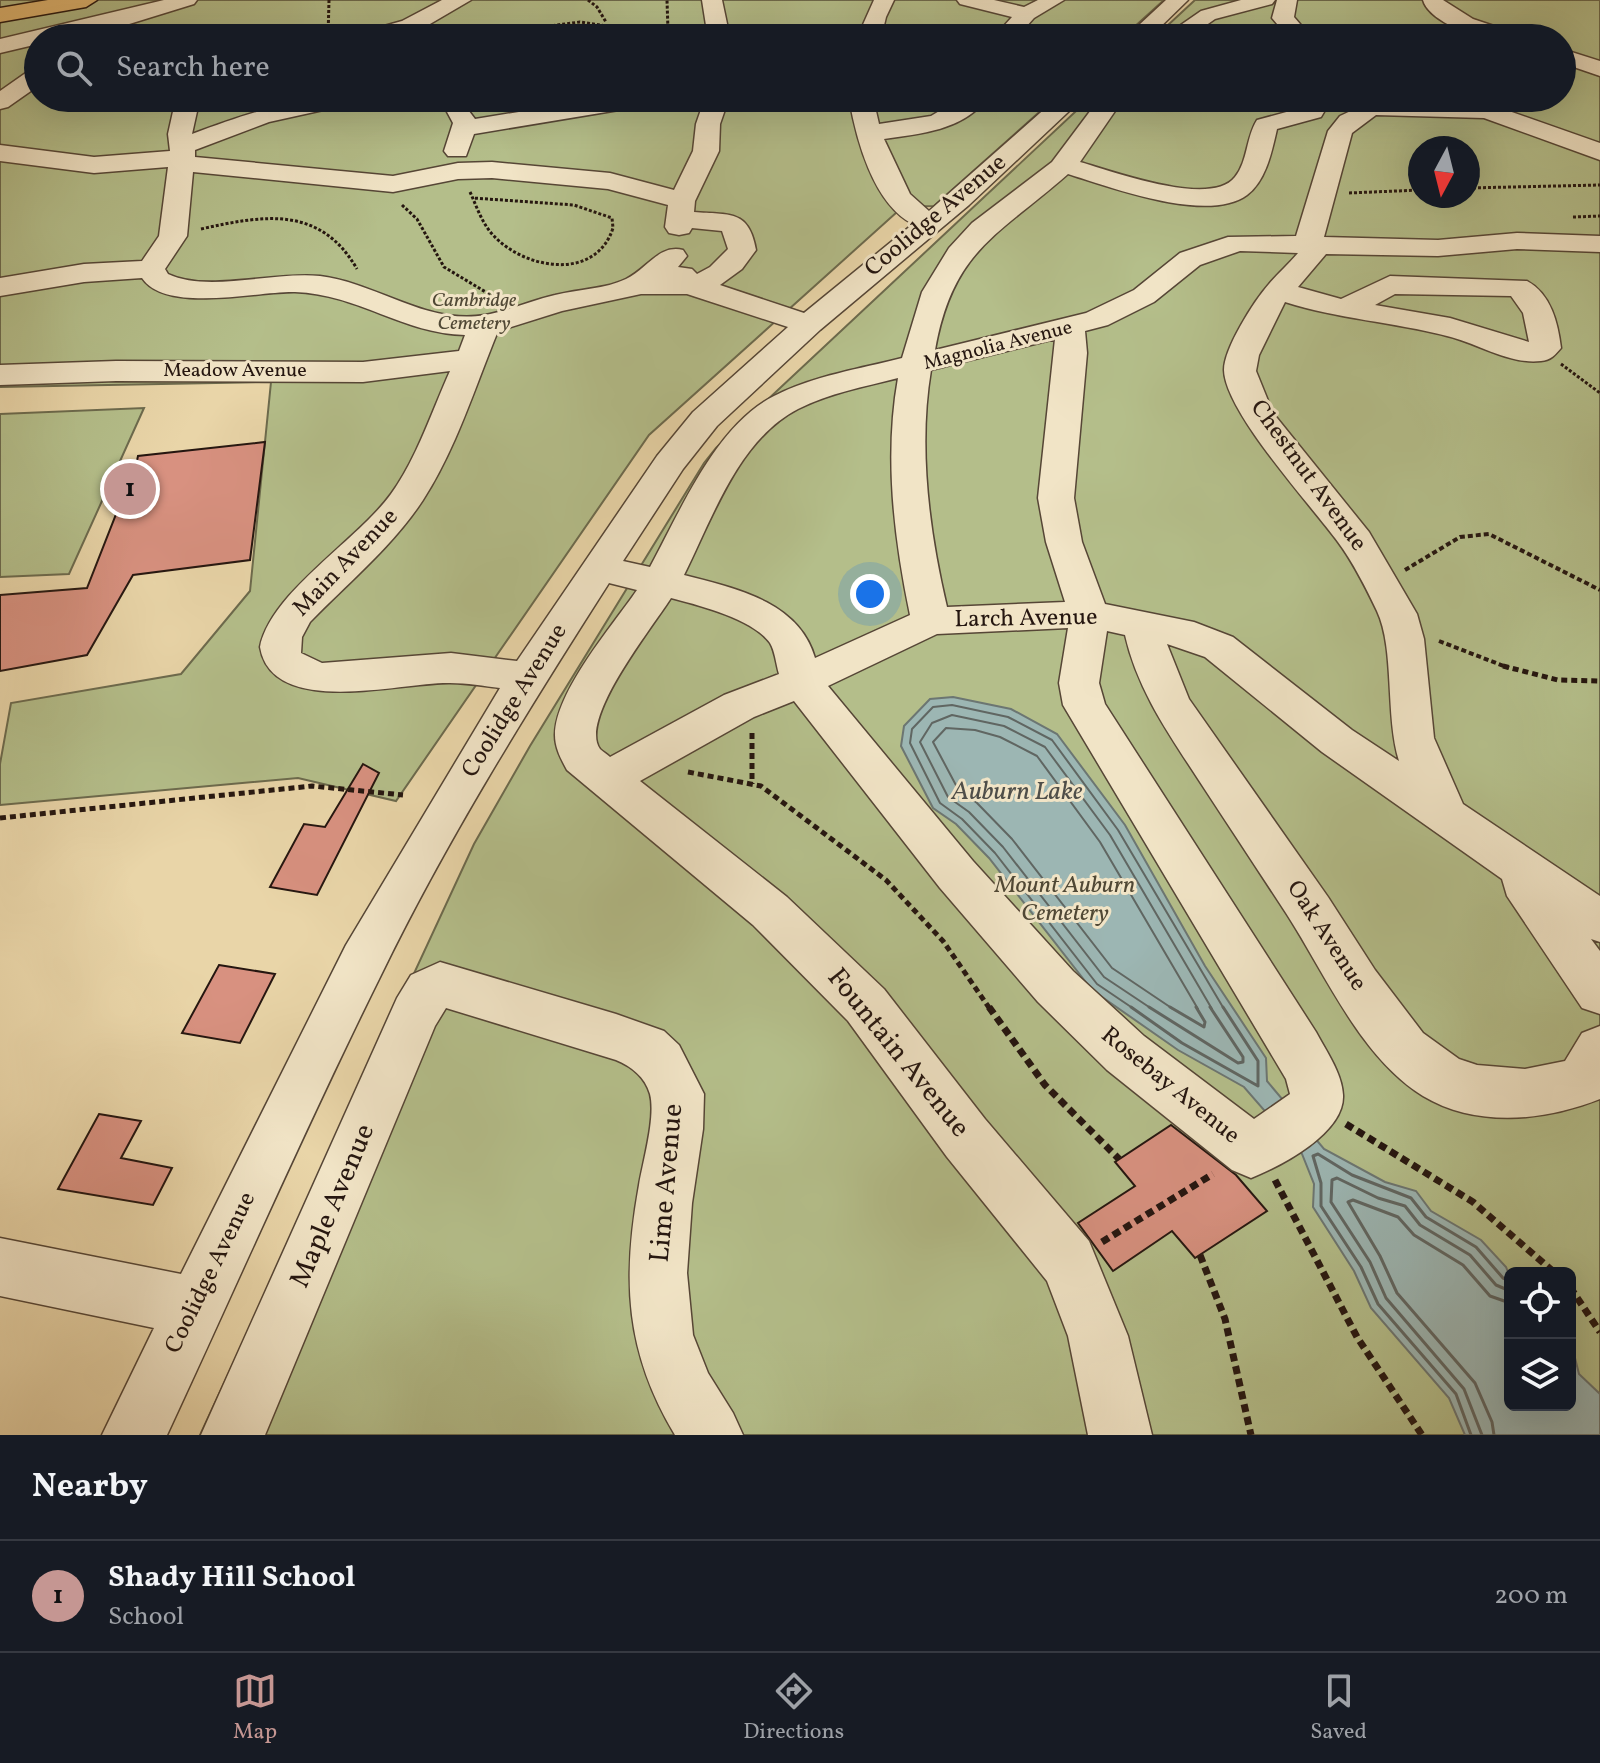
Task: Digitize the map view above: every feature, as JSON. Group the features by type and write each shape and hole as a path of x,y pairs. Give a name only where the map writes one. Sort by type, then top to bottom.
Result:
{"main road":[{"path":"0,15 86,0"}],"street":[{"path":"100,24 187,0"},
{"path":"413,24 435,10 461,0"},
{"path":"712,0 716,24"},
{"path":"873,24 884,0"},
{"path":"967,0 1027,14"},
{"path":"1017,24 1027,14 1054,0"},
{"path":"1151,24 1178,0"},
{"path":"1194,24 1208,15 1265,0"},
{"path":"1430,2 1465,24"},
{"path":"1241,6 1287,24"},
{"path":"112,24 118,20"},
{"path":"0,46 24,41"},
{"path":"1576,46 1600,47 1596,54 1600,66"},
{"path":"1576,60 1600,66"},
{"path":"0,102 24,85"},
{"path":"190,112 180,134 182,156 173,236 151,269 159,281 176,288 292,283 360,294 430,322 459,326 498,321 636,285 693,286 809,324"},
{"path":"182,156 262,116 281,112"},
{"path":"458,171 454,161 465,128 459,112"},
{"path":"465,128 563,112"},
{"path":"693,286 679,272 673,256 681,210 706,151 709,112"},
{"path":"864,112 869,133 901,201 910,212 931,222"},
{"path":"869,133 936,123 959,112"},
{"name":"Coolidge Avenue","path":"134,1435 363,960 437,828 528,677 686,440 809,324 1055,112"},
{"path":"931,621 918,570 908,446 916,367 934,300 961,251 992,221 1063,165 1102,112"},
{"path":"1063,165 1194,198 1221,199 1234,193 1248,180 1266,125 1264,112"},
{"path":"1266,125 1312,112"},
{"path":"1315,245 1309,234 1344,126 1371,112"},
{"path":"1465,112 1502,117"},
{"path":"1488,112 1593,147"},
{"path":"0,153 94,165 182,156 393,184 458,171 492,170 601,180 681,210 730,223 739,231 743,244 738,256 719,273 693,286"},
{"name":"Magnolia Avenue","path":"606,761 579,718 599,674 660,583 709,490 765,417 787,401 825,387 1070,328 1119,311 1144,296 1190,259 1238,243 1438,248 1542,241 1600,244"},
{"name":"Chestnut Avenue","path":"1315,245 1311,257 1279,290 1243,355 1240,371 1257,415 1331,503 1384,585 1401,626 1413,738 1423,768 1445,813"},
{"path":"636,285 673,256"},
{"path":"0,287 84,273 151,269"},
{"path":"1279,290 1344,309 1450,327 1516,349 1540,352 1545,348 1535,304 1530,295 1517,287 1390,285 1344,309"},
{"name":"Main Avenue","path":"498,321 470,359 438,437 408,496 380,529 296,613 279,642 279,655 288,667 302,675 322,678 342,679 451,668 472,668 528,677"},
{"path":"1070,328 1071,353 1056,498 1064,542 1090,614 1079,683 1084,705 1298,1049 1315,1087 1287,1126"},
{"name":"Meadow Avenue","path":"0,375 128,371 363,372 470,359"},
{"path":"598,568 660,583 757,613 788,638 802,681"},
{"name":"Larch Avenue","path":"606,761 802,681 931,621 1090,614 1194,636 1219,647 1337,741 1600,922"},
{"name":"Oak Avenue","path":"1142,624 1149,652 1171,705 1311,911 1357,986 1405,1050 1443,1079 1477,1090 1525,1094 1594,1073"},
{"name":"Rosebay Avenue","path":"802,681 957,876 1082,1013 1112,1041 1287,1126"},
{"name":"Fountain Avenue","path":"606,761 817,954 866,1005 975,1149 1068,1262 1098,1336 1120,1435"},
{"path":"1510,861 1600,992"},
{"name":"Maple Avenue","path":"233,1435 415,1014 429,991 440,984"},
{"name":"Lime Avenue","path":"440,984 616,1037 646,1048 661,1062 677,1094 676,1129 664,1203 658,1273 663,1335 685,1393 711,1435"},
{"path":"0,1267 194,1306"}],"path":[{"path":"328,24 329,0"},
{"path":"588,0 597,7 607,23"},
{"path":"667,0 668,24"},
{"path":"573,24 611,24"},
{"path":"458,171 481,218 499,241 520,256 566,265 592,259 602,250 614,229 612,218 586,208 473,198"},
{"path":"393,184 393,196 417,219 444,267 493,296 498,321"},
{"path":"1480,188 1600,185"},
{"path":"1320,194 1408,190"},
{"path":"173,236 260,217 294,219 318,229 345,249 359,274 360,294"},
{"path":"1540,352 1600,393"},
{"path":"1384,585 1421,558 1460,537 1489,534 1589,588 1600,590"},
{"path":"1401,626 1518,673 1569,682 1600,681"},
{"path":"749,702 752,784"},
{"path":"606,761 761,786 886,880 943,941 1035,1074 1119,1159"},
{"path":"0,818 312,786 403,795"},
{"path":"1287,1126 1282,1189 1357,1337 1422,1435"},
{"path":"1068,1262 1287,1126 1375,1144 1473,1202 1548,1267"},
{"path":"1200,1255 1213,1285 1239,1374 1251,1435"},
{"path":"1576,1296 1600,1332"}],"green space":[{"name":"Cambridge Cemetery","path":"0,0 1164,0 1137,24 24,24 24,112 1039,112 934,206 895,207 897,212 649,435 396,801 298,778 0,805 0,764 11,703 181,674 250,591 271,382 0,387"},
{"name":"Mount Auburn Cemetery","path":"1195,0 1600,0 1600,1435 200,1435 474,844 530,746 716,448 1075,112 1576,112 1576,24 1169,24"},
{"path":"144,408 69,574 0,577 0,414"}],"water":[{"name":"Auburn Lake","path":"953,697 1011,709 1057,734 1125,825 1205,966 1266,1058 1267,1081 1324,1149 1385,1182 1416,1191 1431,1211 1481,1240 1506,1267 1504,1411 1576,1411 1576,1362 1579,1374 1600,1394 1600,1435 1465,1435 1449,1398 1371,1308 1354,1271 1313,1207 1314,1184 1302,1154 1244,1087 1178,1050 1092,990 989,858 956,824 933,808 901,746 904,726 930,699"}],"building":[{"path":"265,442 250,560 133,575 87,655 0,671 0,595 87,588 122,499 129,498 138,456"},
{"path":"363,764 379,773 317,895 270,887 304,824 325,827"},
{"path":"219,965 275,974 240,1043 182,1033"},
{"path":"99,1114 141,1121 121,1158 172,1168 153,1205 58,1189"},
{"path":"1171,1125 1236,1175 1267,1211 1195,1258 1172,1231 1113,1271 1078,1223 1135,1186 1115,1162"}],"place":[{"name":"Shady Hill School","path":"130,489"}]}
